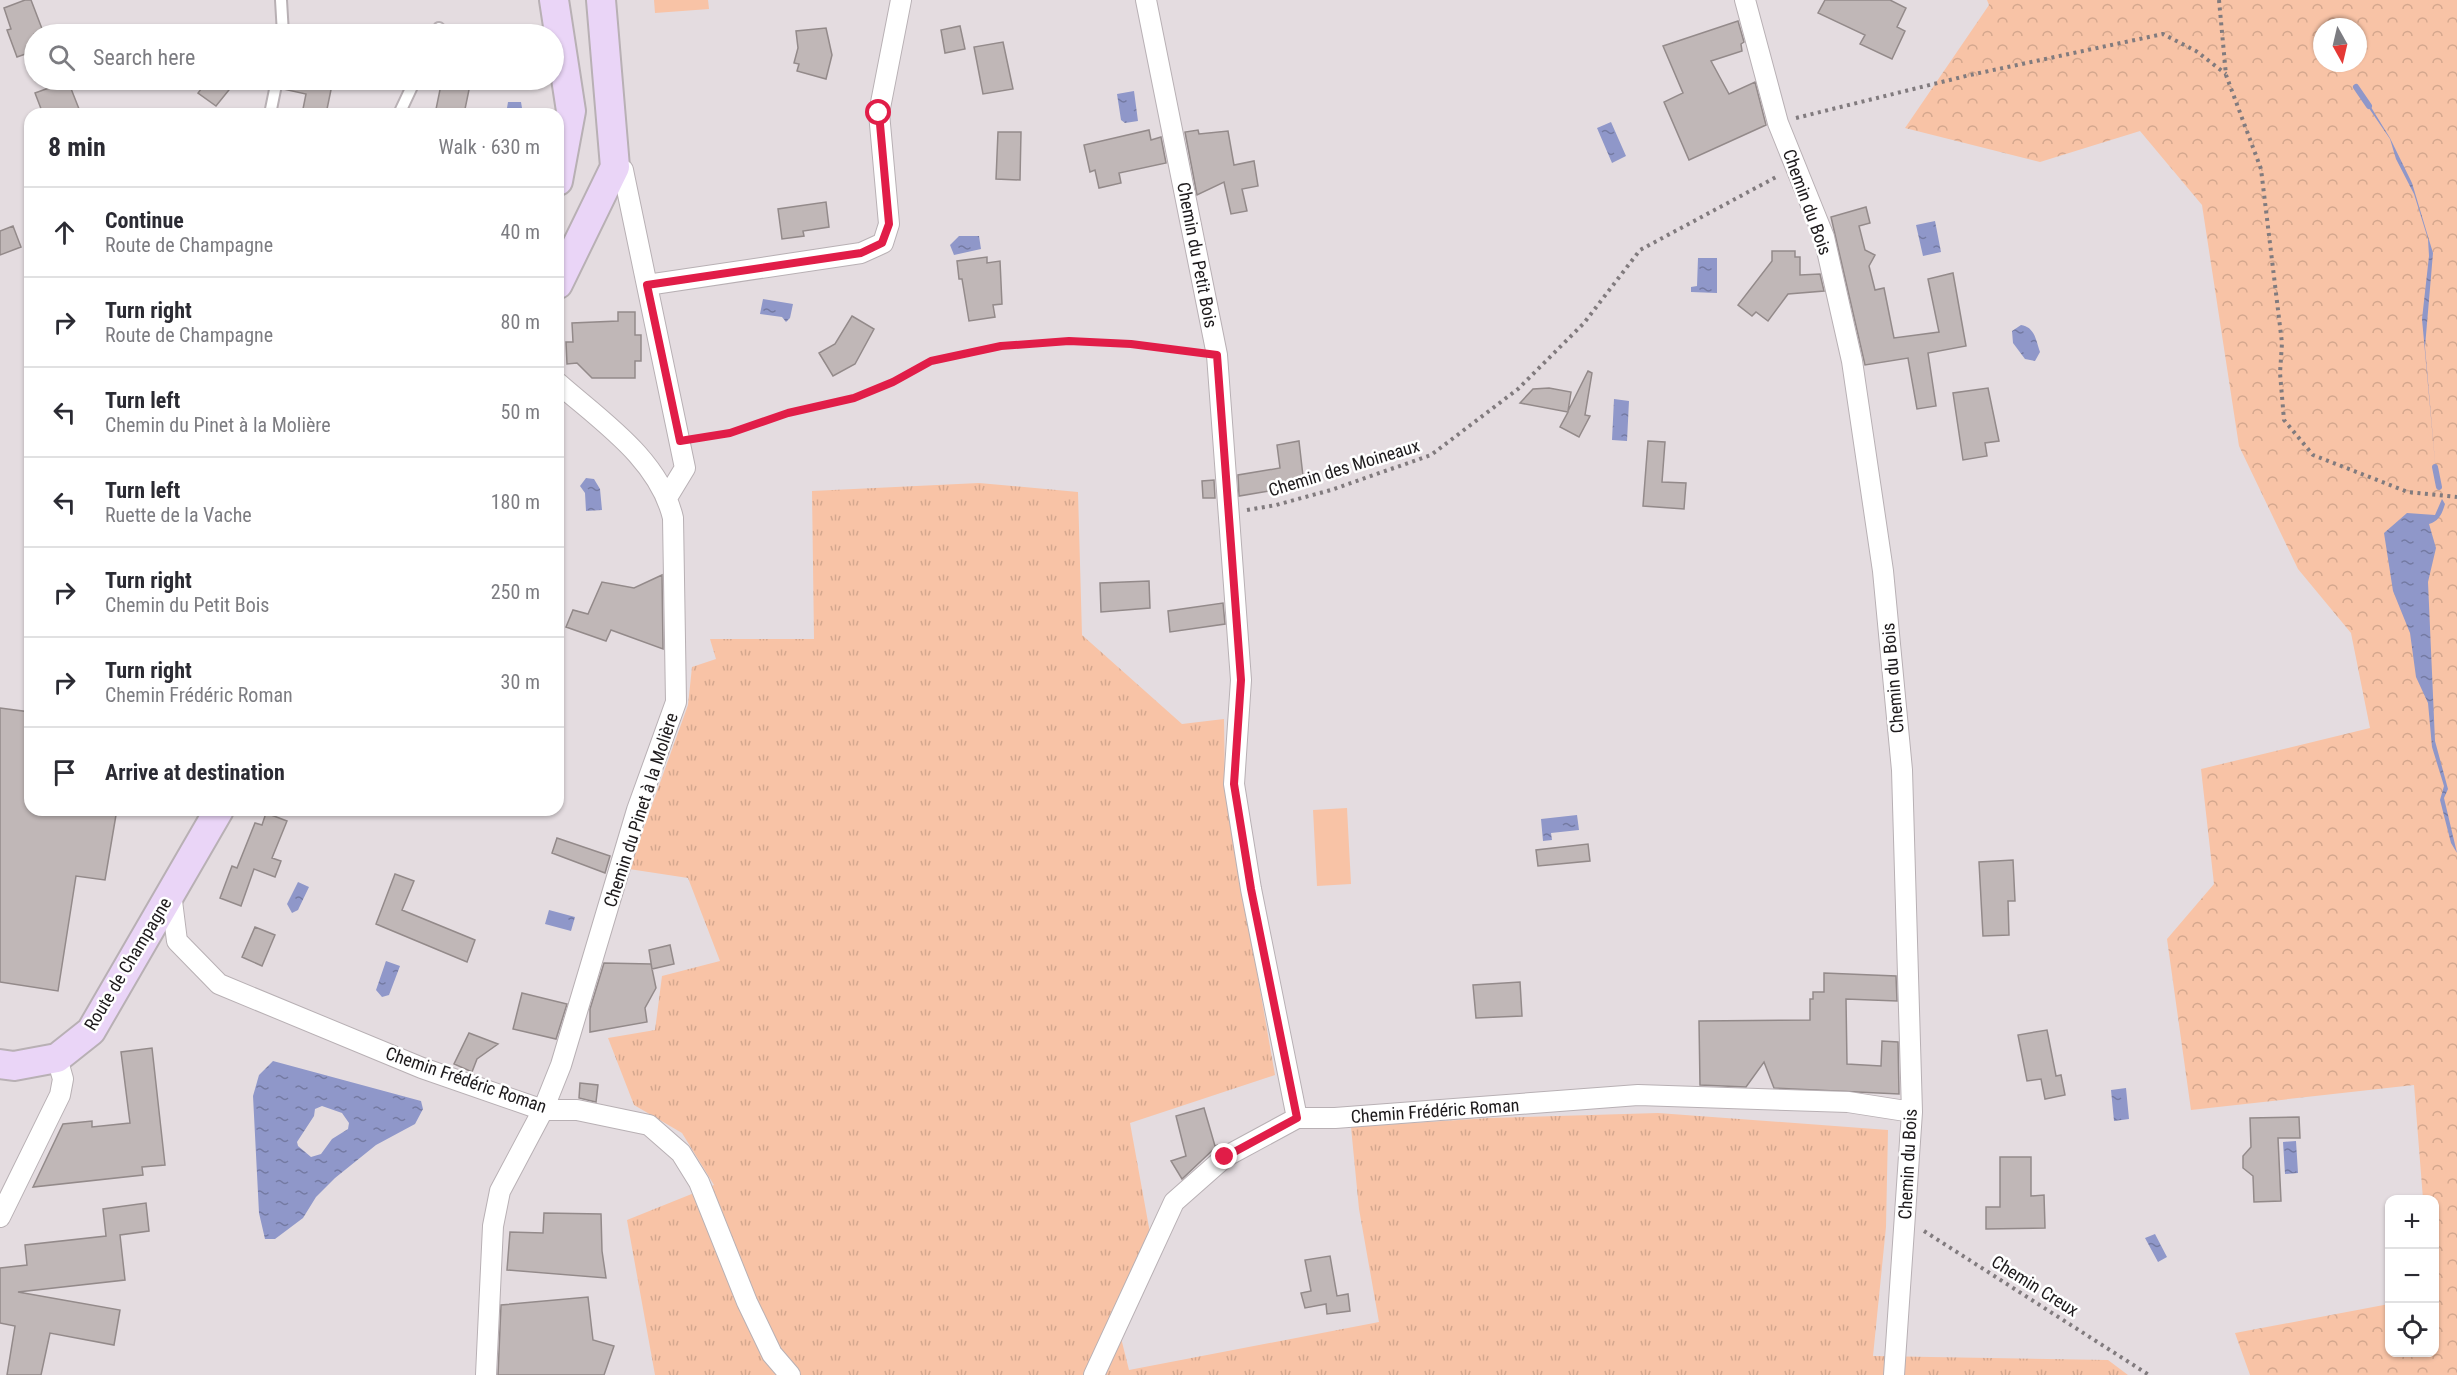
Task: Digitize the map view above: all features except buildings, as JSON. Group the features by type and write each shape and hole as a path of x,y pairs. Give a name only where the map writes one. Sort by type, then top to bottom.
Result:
{"street":[{"path":"554,0 558,24"},
{"path":"564,272 615,167 601,0"},
{"path":"647,285 861,253 882,243 889,224 879,113 901,0"},
{"name":"Chemin du Petit Bois","path":"1146,0 1217,355 1241,680 1234,784 1251,889 1297,1118"},
{"name":"Chemin du Bois","path":"1745,0 1778,123 1824,237 1852,361 1883,572 1902,770 1912,1112 1894,1375"},
{"path":"564,65 571,111 564,149"},
{"path":"564,388 640,456 668,496 685,468 623,171 615,167"},
{"name":"Chemin du Pinet à la Molière","path":"486,1375 492,1226 500,1191 543,1110 585,990 637,810 676,702 673,518 668,496"},
{"name":"Route de Champagne","path":"0,1064 14,1066 57,1058 91,1031 216,816"},
{"name":"Chemin Frédéric Roman","path":"171,893 177,941 219,984 422,1068 543,1110 577,1110 649,1125 681,1153 699,1182 747,1302 772,1354 790,1375"},
{"path":"0,1217 60,1095 63,1079 57,1058"},
{"name":"Chemin Frédéric Roman","path":"1094,1375 1174,1202 1225,1157 1297,1118 1335,1118 1638,1095 1848,1102 1912,1112"}],"lane":[{"path":"281,0 282,24"},
{"path":"271,108 275,90"},
{"path":"402,108 410,90"}],"path":[{"path":"2219,0 2226,75 2261,169 2282,343 2280,373 2284,420 2313,455 2408,492 2457,497"},
{"path":"1778,123 1970,75 2163,34 2196,51 2226,75"},
{"name":"Chemin des Moineaux","path":"1227,513 1276,505 1320,493 1431,455 1518,389 1576,332 1640,250 1795,167"},
{"path":"680,441 730,433 788,413 854,398 893,382 931,361 1001,346 1069,341 1131,344 1217,355"},
{"name":"Chemin Creux","path":"1905,1220 2149,1375"}],"green space":[{"path":"654,0 708,0 709,9 655,13"},
{"path":"1987,0 2457,0 2457,1375 2250,1375 2235,1333 2385,1305 2385,1357 2439,1357 2439,1195 2423,1195 2414,1085 2191,1110 2167,939 2214,884 2201,769 2370,728 2351,633 2298,569 2239,446 2202,205 2140,131 2040,162 1905,128 1989,5"},
{"path":"979,483 1078,492 1082,635 1182,724 1224,719 1225,790 1275,1075 1130,1123 1150,1233 1116,1318 1129,1370 1379,1322 1359,1209 1351,1127 1489,1118 1658,1113 1888,1130 1886,1227 1873,1356 2108,1360 2128,1375 655,1375 627,1220 714,1185 682,1133 634,1105 608,1038 655,1030 662,976 720,961 688,878 629,869 688,705 692,667 716,659 710,639 814,639 812,491"},
{"path":"1347,808 1351,884 1317,886 1313,810"}],"water":[{"path":"1134,91 1138,121 1125,123 1121,120 1117,94"},
{"path":"2366,99 2390,138 2412,183 2433,253 2425,347 2436,473 2422,319 2429,256 2428,239 2414,194 2396,159 2390,139 2364,101"},
{"path":"508,102 521,102 522,108 507,108"},
{"path":"1611,122 1626,156 1612,163 1597,128"},
{"path":"1935,221 1941,252 1923,256 1916,225"},
{"path":"959,236 979,236 981,249 954,255 950,245"},
{"path":"1698,258 1717,258 1717,293 1691,292 1691,287 1697,286"},
{"path":"763,299 793,304 790,318 786,322 782,317 760,314"},
{"path":"2021,325 2026,326 2036,339 2040,352 2035,361 2025,359 2013,343 2012,331"},
{"path":"1614,399 1629,401 1627,441 1612,440"},
{"path":"586,478 594,479 600,489 602,510 586,511 585,493 580,486"},
{"path":"2442,499 2445,504 2441,514 2438,519 2429,524 2436,548 2428,582 2435,741 2448,789 2444,798 2457,853 2451,843 2440,800 2444,786 2432,747 2428,703 2416,677 2410,633 2393,591 2384,533 2407,513 2435,515"},
{"path":"1577,815 1579,830 1551,833 1552,840 1543,841 1541,819"},
{"path":"298,882 309,887 298,910 292,913 287,904"},
{"path":"549,910 575,917 571,931 545,924"},
{"path":"386,961 400,966 389,995 382,997 376,990"},
{"path":"273,1061 421,1101 423,1109 415,1124 376,1145 335,1178 316,1197 303,1218 275,1239 265,1239 259,1213 253,1096 259,1075","holes":["322,1106 342,1113 349,1123 348,1129 332,1139 321,1154 311,1157 298,1146 297,1142 314,1116 315,1109"]},
{"path":"2126,1088 2129,1119 2114,1121 2111,1090"},
{"path":"2296,1141 2298,1173 2285,1174 2283,1142"},
{"path":"2155,1234 2167,1257 2158,1262 2145,1238"}],"waterway":[{"path":"2356,87 2369,106"},
{"path":"2435,467 2439,487"}],"route":[{"path":"879,113 889,224 882,243 861,253 647,285 680,441 730,433 788,413 854,398 893,382 931,361 1001,346 1069,341 1131,344 1217,355 1241,680 1234,784 1251,889 1297,1118 1225,1157"}]}
